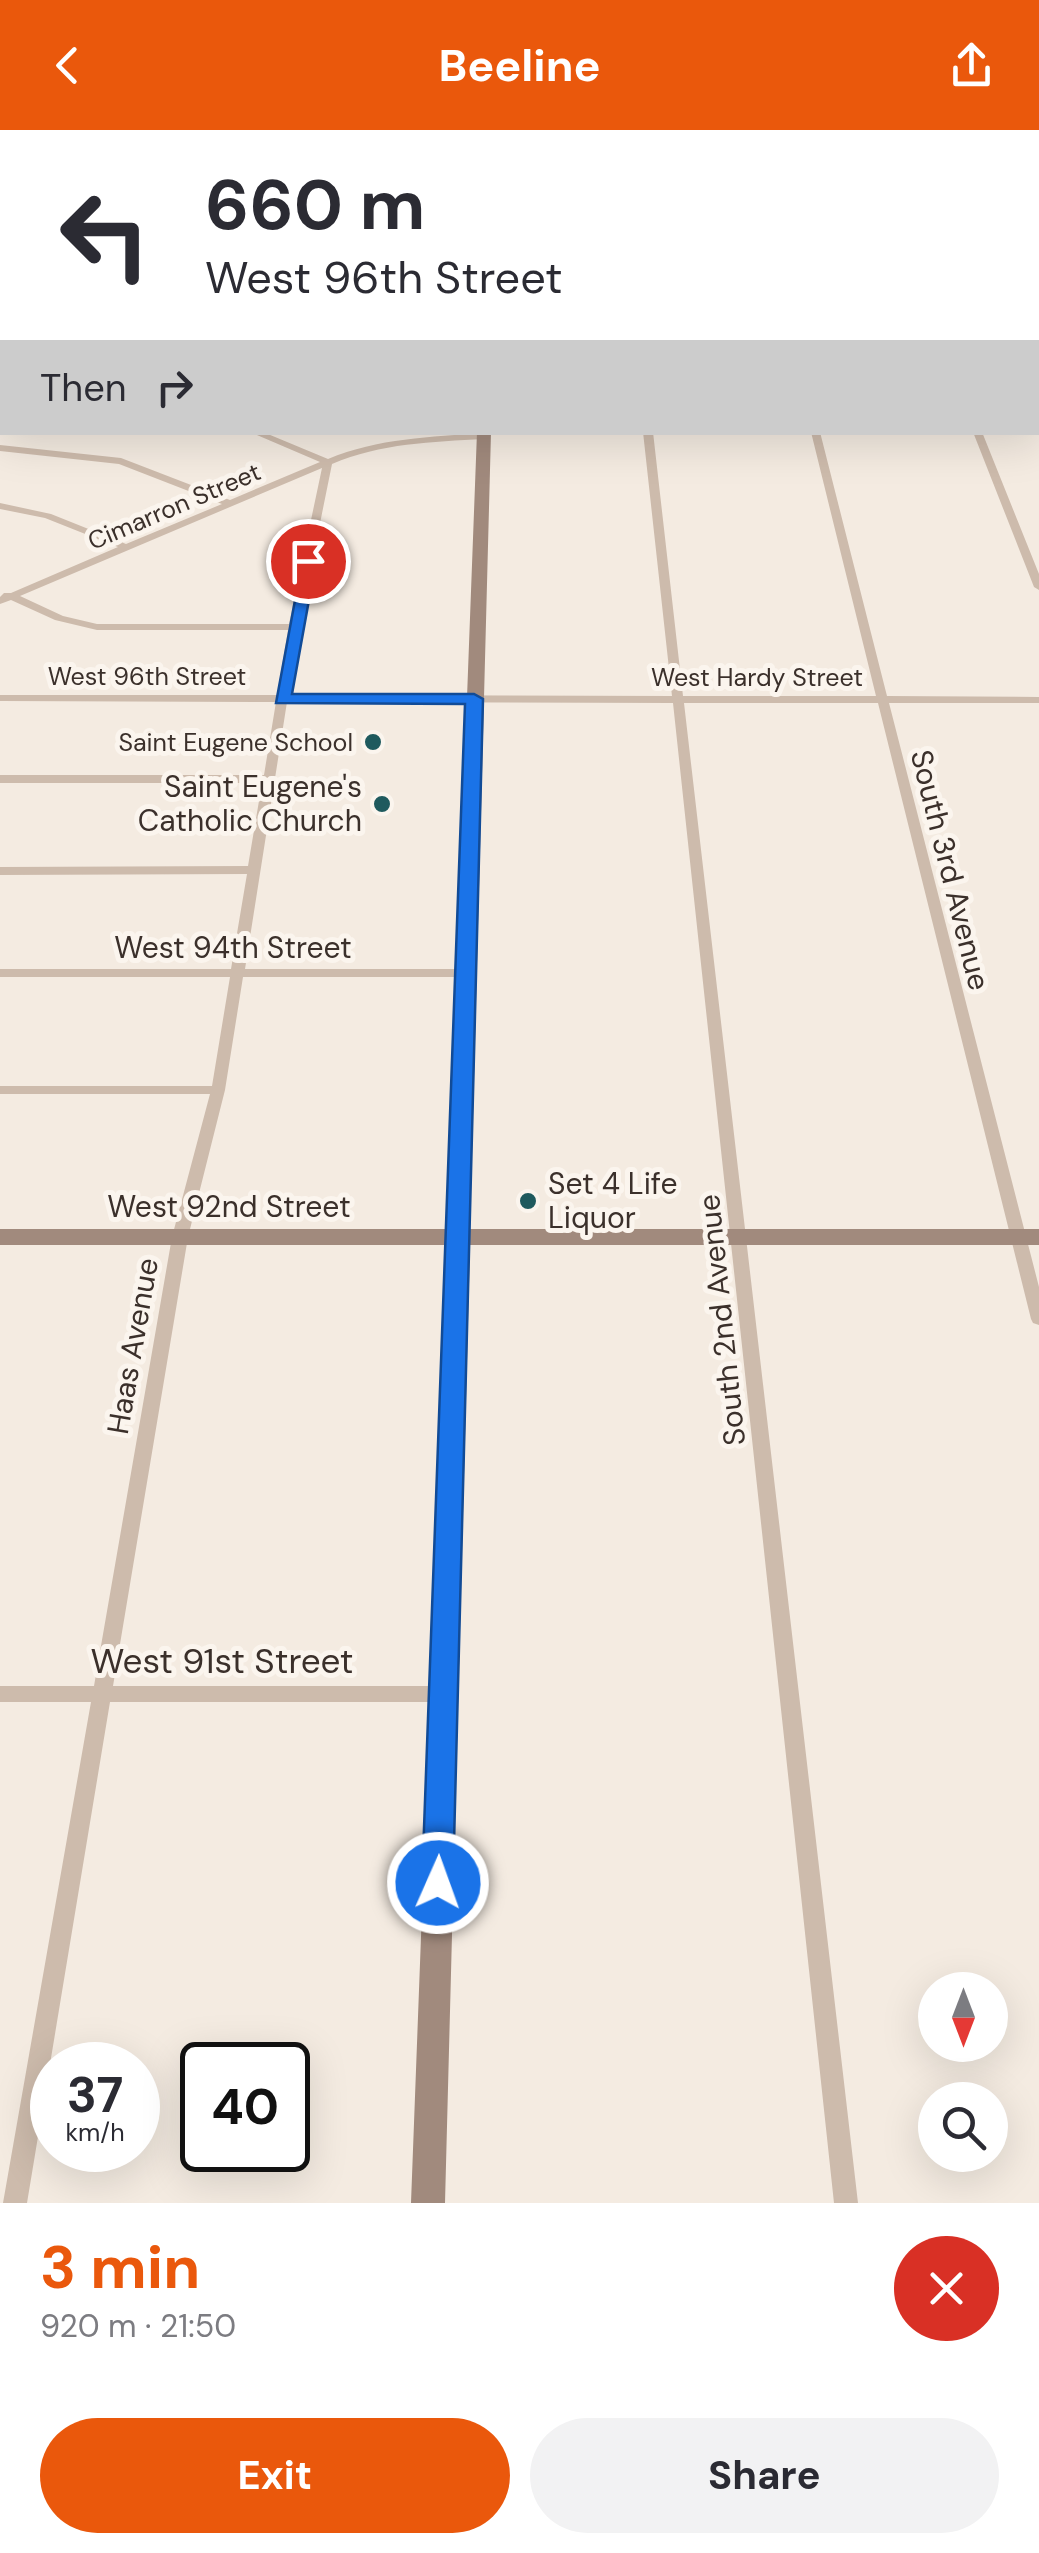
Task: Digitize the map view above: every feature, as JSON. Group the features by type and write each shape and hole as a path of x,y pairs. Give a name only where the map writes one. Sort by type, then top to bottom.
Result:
{"street":[{"path":"261,435 328,462"},
{"name":"Cimarron Street","path":"4,596 128,548 328,462 396,442 473,435"},
{"path":"428,2203 484,435"},
{"name":"South 2nd Avenue","path":"648,435 846,2203"},
{"name":"South 3rd Avenue","path":"816,435 881,699 1029,1237 1039,1319"},
{"path":"978,435 1039,587"},
{"path":"0,448 67,452 121,462 232,504"},
{"name":"Haas Avenue","path":"15,2203 180,1237 218,1090 294,627 328,462"},
{"path":"0,506 48,516 128,548"},
{"path":"4,596 59,618 98,627 294,627"},
{"name":"West 96th Street","path":"0,698 474,699"},
{"name":"West Hardy Street","path":"474,699 1039,700"},
{"path":"0,779 270,779"},
{"path":"0,870 254,870"},
{"name":"West 94th Street","path":"0,973 466,973"},
{"path":"0,1090 218,1090"},
{"name":"West 92nd Street","path":"0,1237 1029,1237"},
{"name":"West 91st Street","path":"0,1694 443,1694"}],"place":[{"name":"Saint Eugene School","path":"373,742"},
{"name":"Saint Eugene's Catholic Church","path":"382,804"},
{"name":"Set 4 Life Liquor","path":"528,1201"}],"route":[{"path":"308,561 282,699 474,699 438,1883"}]}
